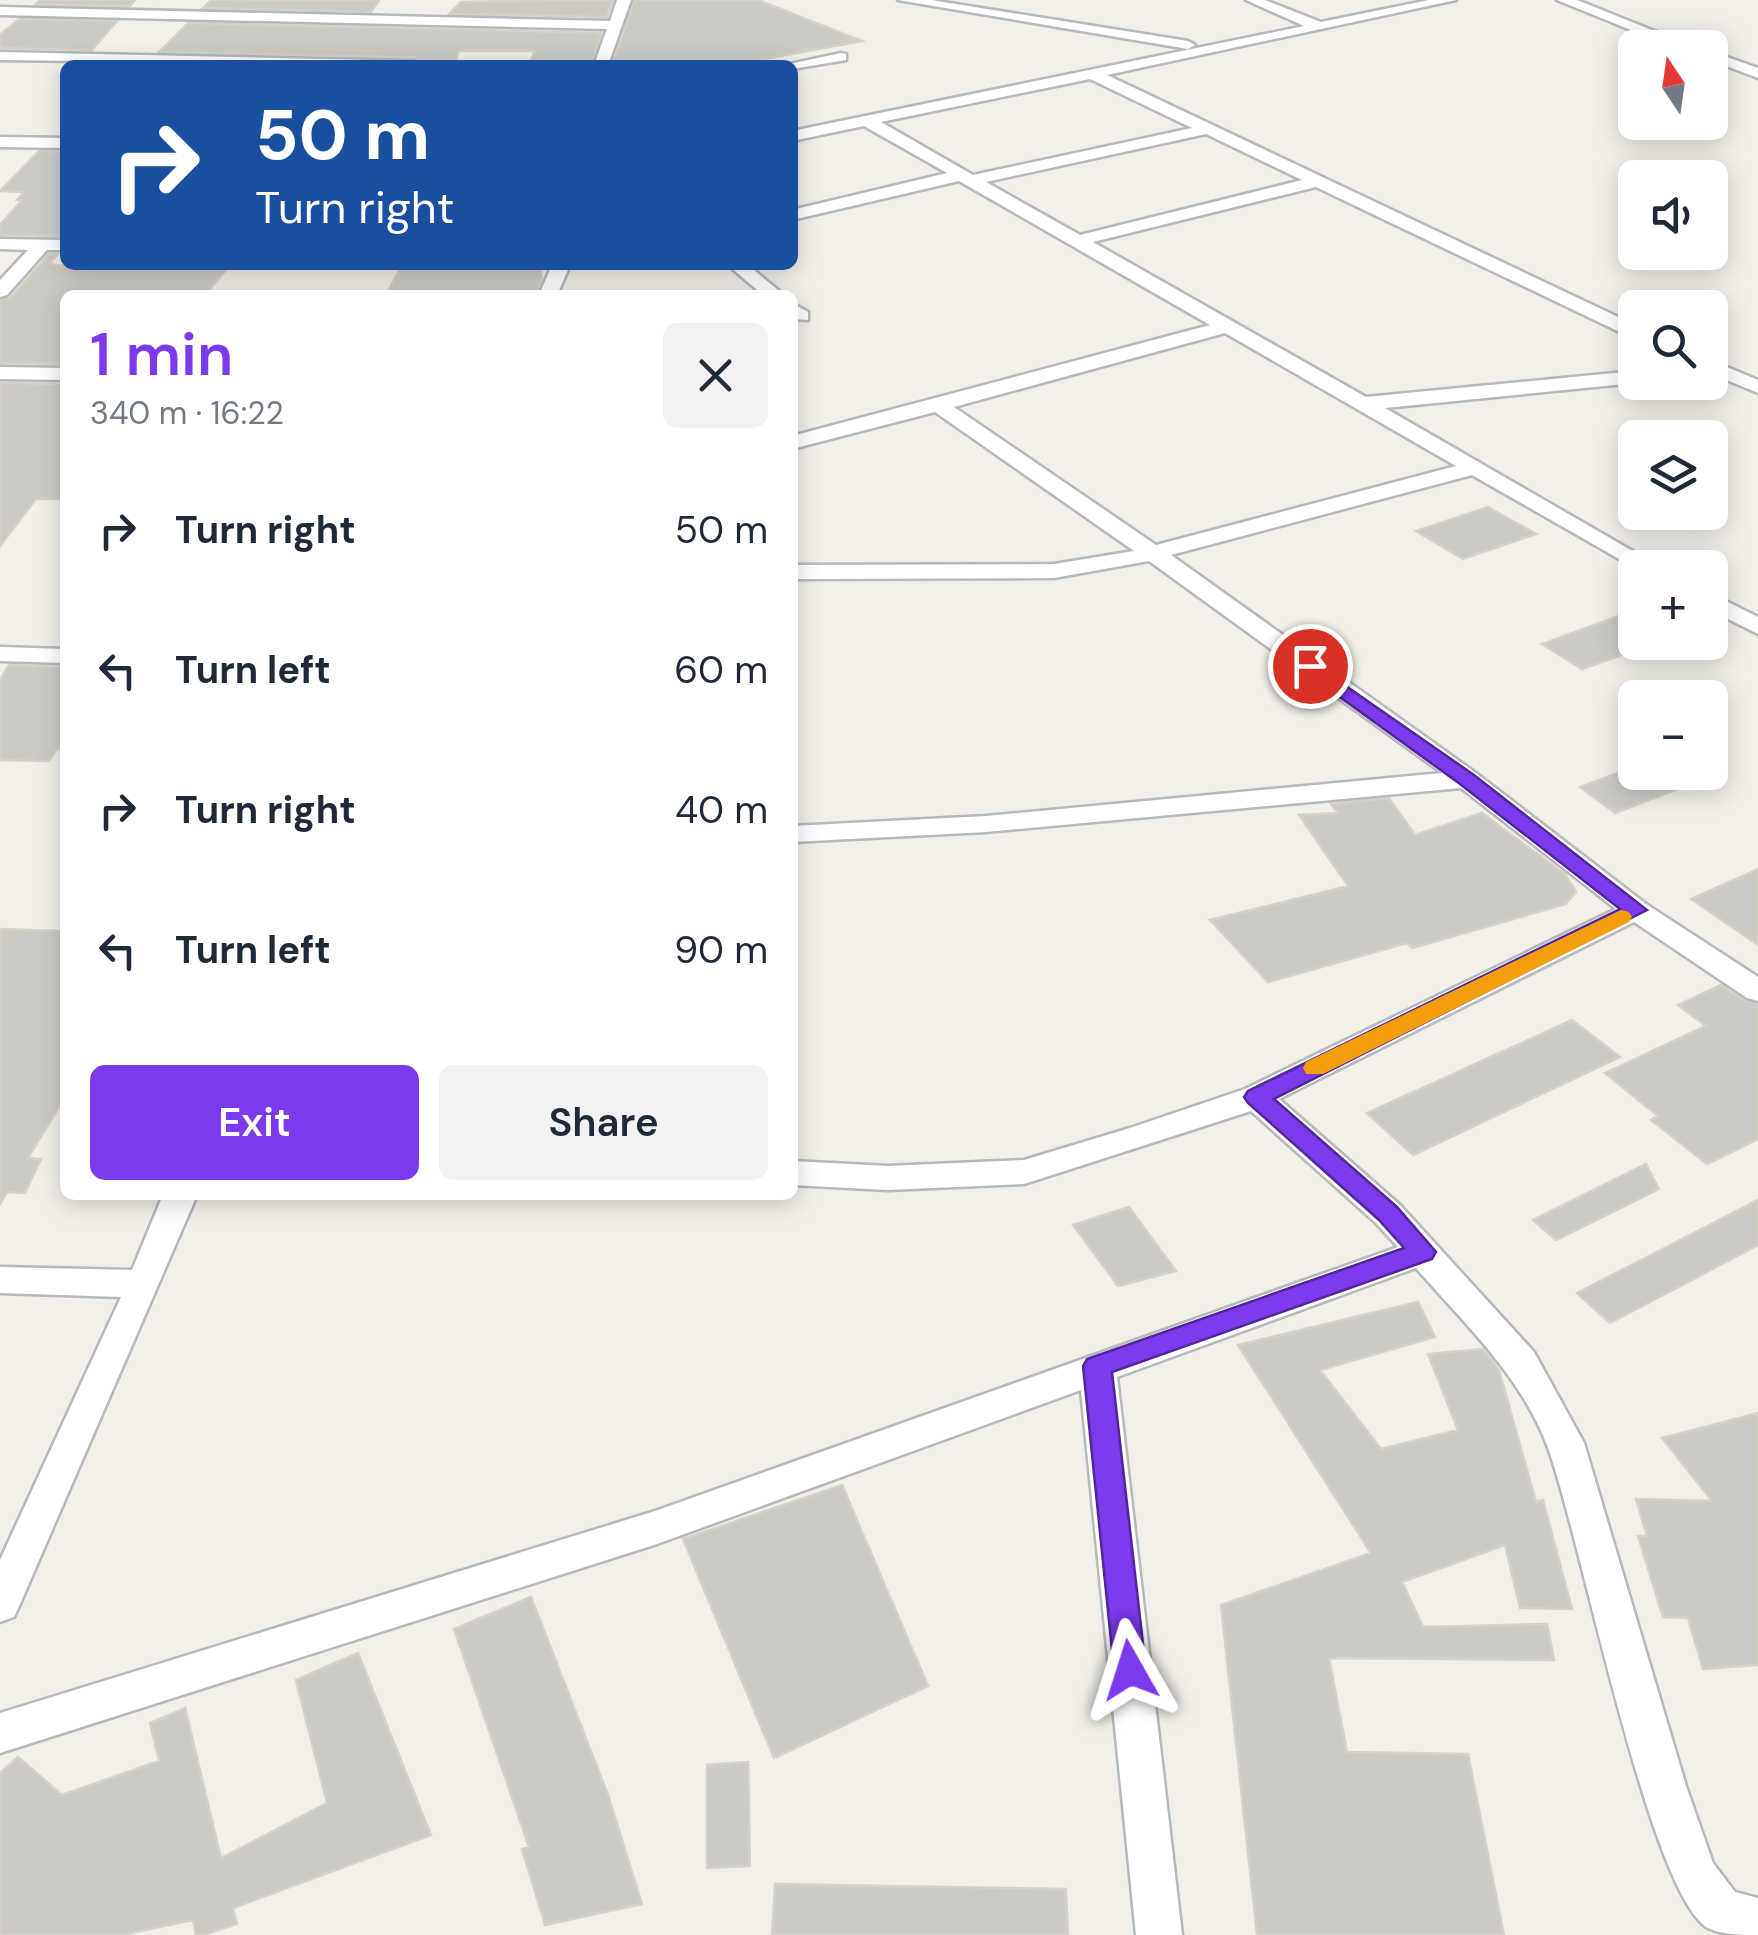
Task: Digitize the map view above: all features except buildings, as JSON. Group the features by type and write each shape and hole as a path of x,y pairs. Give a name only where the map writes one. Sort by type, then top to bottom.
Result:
{"street":[{"path":"603,60 624,0"},
{"path":"905,0 1208,48"},
{"path":"1253,0 1318,26"},
{"path":"798,135 1450,0"},
{"path":"1564,0 1643,30"},
{"path":"0,11 618,25"},
{"path":"0,56 184,60"},
{"path":"798,64 841,58"},
{"path":"1728,62 1758,73"},
{"path":"1090,73 1618,324"},
{"path":"867,121 1619,550"},
{"path":"798,214 1203,130"},
{"path":"0,142 60,142"},
{"path":"1077,241 1316,182"},
{"path":"0,244 60,244"},
{"path":"0,291 42,244"},
{"path":"744,270 769,290"},
{"path":"798,441 1224,327"},
{"path":"0,373 60,374"},
{"path":"1728,374 1758,387"},
{"path":"1361,404 1618,378"},
{"path":"938,405 1154,554 1467,780 1636,910 1758,992"},
{"path":"798,572 1054,571 1154,554 1474,468"},
{"path":"1728,610 1758,628"},
{"path":"0,654 60,656"},
{"path":"798,834 986,824 1467,780"},
{"path":"798,1173 888,1178 1024,1172 1256,1097 1636,910"},
{"path":"1256,1097 1388,1214 1521,1362 1565,1443 1664,1786 1695,1876 1721,1911 1758,1921"},
{"path":"0,1604 178,1200"},
{"path":"0,1733 657,1527 1423,1252"},
{"path":"0,1280 144,1284"},
{"path":"1097,1366 1159,1935"}],"slow traffic":[{"path":"1315,1068 1621,917"}],"route":[{"path":"1130,1670 1097,1366 1423,1252 1388,1214 1256,1097 1636,910 1310,666"}]}
